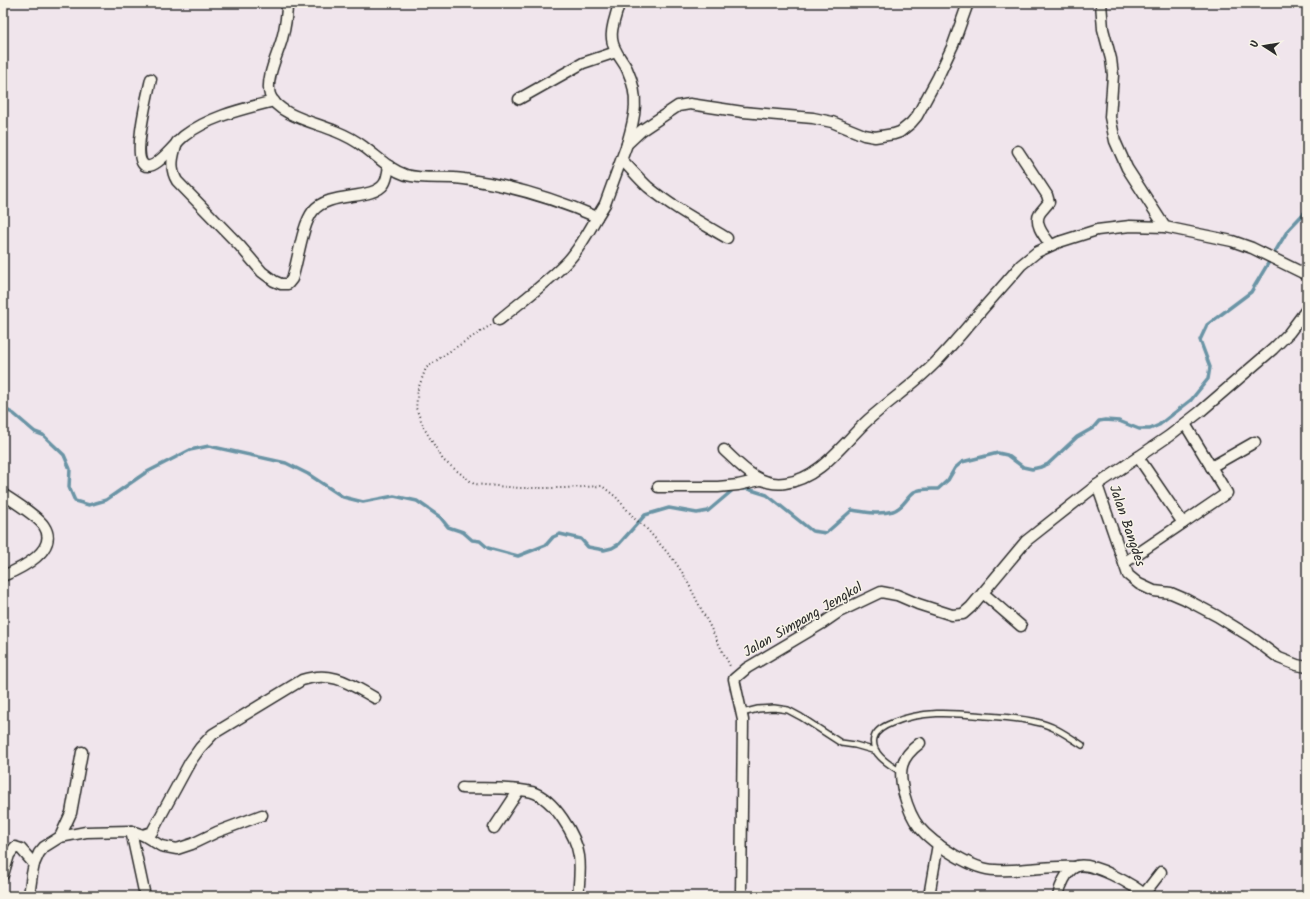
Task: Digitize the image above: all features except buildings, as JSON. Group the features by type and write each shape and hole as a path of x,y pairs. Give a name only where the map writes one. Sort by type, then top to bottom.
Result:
{"street":[{"path":"287,3 282,37 270,77 269,88 271,96 284,110 352,138 389,166 405,174 414,177 462,179 506,187 553,200 597,217"},
{"path":"499,320 548,280 567,262 586,237 605,204 622,160 636,104 635,91 626,68 616,52 611,36 619,3"},
{"path":"627,144 661,117 678,106 684,104 743,112 813,118 832,122 864,135 875,137 900,132 911,123 916,116 938,77 953,45 968,3"},
{"path":"1101,3 1103,29 1111,59 1113,75 1110,116 1115,142 1128,168 1165,227"},
{"path":"519,99 583,63 616,52"},
{"path":"151,79 140,143 142,162 148,166 154,165 159,161 177,142 193,130 225,114 274,100"},
{"path":"177,142 172,164 174,176 177,181 240,246 262,272 274,281 281,284 288,284 292,279 306,226 313,211 325,202 370,192 380,188 386,180 389,166"},
{"path":"1018,152 1047,195 1048,202 1040,213 1038,220 1043,234 1051,245"},
{"path":"622,160 647,186 659,196 692,218 727,238"},
{"path":"724,450 760,480 776,484 794,482 804,477 823,465 879,409 910,387 933,365 1021,265 1037,252 1051,245 1097,230 1130,226 1165,227 1232,241 1307,275"},
{"name":"Jalan Bangdes","path":"1307,309 1289,333 1273,349 1206,407 1185,424 1097,485 1128,575 1139,584 1154,591 1171,593 1216,616 1251,637 1279,658 1307,667"},
{"path":"1124,563 1227,493 1185,424"},
{"path":"1211,467 1255,442"},
{"path":"1138,457 1183,523"},
{"path":"658,487 728,487 760,480"},
{"name":"Jalan Simpang Jengkol","path":"734,679 747,668 823,624 838,612 881,592 897,594 918,604 952,615 963,614 971,607 1026,541 1097,485"},
{"path":"3,494 38,519 44,525 48,537 45,547 38,556 20,569 3,576"},
{"path":"983,593 1021,626"},
{"path":"143,835 152,832 190,762 213,734 302,680 316,676 332,677 344,681 375,698"},
{"path":"734,679 743,720 741,896"},
{"path":"920,742 911,750 902,764 901,772 904,794 914,819 920,828 938,844 963,860 987,869 1007,870 1062,866 1075,867 1083,865 1101,870 1133,886 1145,895 1161,872"},
{"path":"60,837 70,813 82,752"},
{"path":"462,788 518,790 533,793 548,801 555,808 572,834 579,856 580,880 578,896"},
{"path":"494,828 518,790"},
{"path":"29,896 34,864 44,847 60,837 86,832 131,832 143,835 161,846 177,849 262,815"},
{"path":"131,832 145,896"},
{"path":"929,896 938,844"},
{"path":"3,875 9,855 15,848 21,849 34,864"},
{"path":"1058,896 1065,879 1075,867"}],"lane":[{"path":"742,713 758,709 774,708 788,710 802,717 840,743 855,745 876,751 888,763 901,772"},
{"path":"876,751 874,743 875,736 884,726 915,715 943,713 1001,717 1038,722 1054,728 1082,745"}],"path":[{"path":"499,320 426,368 418,389 416,408 424,428 444,460 474,484 520,488 602,486 616,497 677,564 732,669 734,679"}],"waterway":[{"path":"3,408 14,414 35,432 43,435 64,455 70,469 69,487 75,501 89,505 106,500 145,473 190,450 209,446 286,463 308,474 343,497 363,502 394,496 417,501 440,517 448,527 463,532 472,540 480,541 488,548 518,556 546,545 553,537 560,534 581,539 588,547 604,550 612,548 619,544 645,515 669,508 697,513 708,511 734,489 748,489 767,495 812,531 826,533 852,510 877,513 893,511 899,508 911,494 916,491 938,489 948,480 955,468 962,462 998,453 1007,455 1023,467 1032,469 1048,464 1077,437 1093,428 1099,421 1119,421 1139,429 1150,429 1159,425 1191,400 1208,379 1210,367 1200,340 1207,325 1251,292 1288,230 1307,210"}]}
